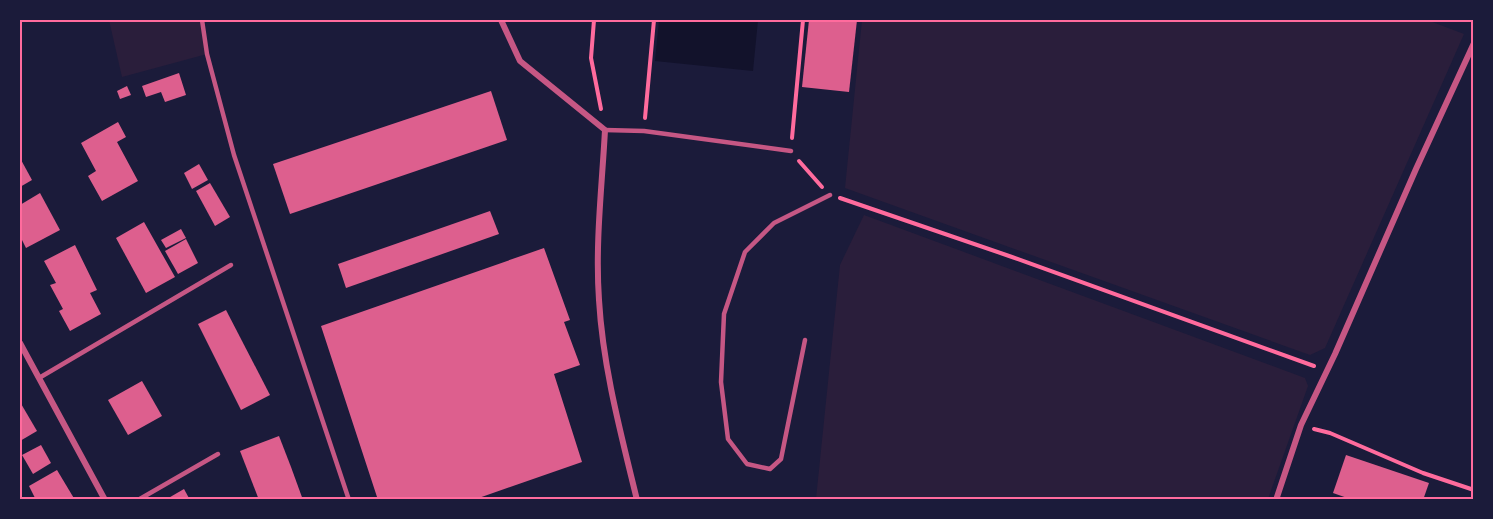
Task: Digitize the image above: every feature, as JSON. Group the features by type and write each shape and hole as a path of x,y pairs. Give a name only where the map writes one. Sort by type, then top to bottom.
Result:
{"street":[{"path":"501,20 520,61 605,130 599,299 602,333 618,421 637,500"},
{"path":"1276,500 1301,425 1473,44"},
{"path":"20,343 105,500"}],"lane":[{"path":"202,20 207,54 234,155 349,500"},
{"path":"605,130 644,131 791,151"},
{"path":"805,340 781,459 770,469 747,464 728,439 721,382 724,314 745,252 774,223 830,195"},
{"path":"39,378 231,264"},
{"path":"138,500 218,454"}],"path":[{"path":"594,20 591,58 605,130"},
{"path":"644,131 654,20"},
{"path":"803,20 791,151 830,195 1012,257 1326,371"},
{"path":"1301,425 1330,433 1423,473 1473,490"}],"shaded area":[{"path":"109,20 202,20 207,54 122,77"},
{"path":"659,20 758,20 753,71 655,61"},
{"path":"862,20 1427,20 1464,34 1325,348 1310,355 845,188"},
{"path":"864,215 1305,378 1308,386 1268,499 816,499 840,265"}],"building":[{"path":"809,20 857,20 849,92 802,87"},
{"path":"179,73 186,95 165,102 161,92 146,97 142,86"},
{"path":"127,86 131,95 120,99 117,91"},
{"path":"491,91 507,140 290,214 273,164"},
{"path":"118,122 126,137 117,142 138,181 102,201 88,176 96,171 81,143"},
{"path":"20,158 32,180 20,187"},
{"path":"199,164 208,180 192,189 184,173"},
{"path":"210,183 230,217 215,226 196,191"},
{"path":"40,193 60,230 26,248 20,236 20,205"},
{"path":"490,211 499,234 346,288 338,264"},
{"path":"144,222 175,277 146,293 116,238"},
{"path":"181,229 186,238 166,248 161,240"},
{"path":"186,239 198,263 178,274 165,251"},
{"path":"75,245 97,290 90,293 101,314 70,331 59,311 63,309 50,285 56,283 44,261"},
{"path":"544,248 570,320 564,322 580,365 554,374 582,462 473,500 378,500 321,326"},
{"path":"226,310 270,395 241,410 198,324"},
{"path":"142,381 162,416 128,435 108,400"},
{"path":"20,402 37,431 20,441"},
{"path":"279,436 303,500 259,500 240,451"},
{"path":"41,445 51,463 33,474 22,455"},
{"path":"1346,455 1429,483 1423,500 1353,500 1333,493"},
{"path":"57,470 75,500 36,500 29,486"},
{"path":"184,489 190,500 165,500"}]}
